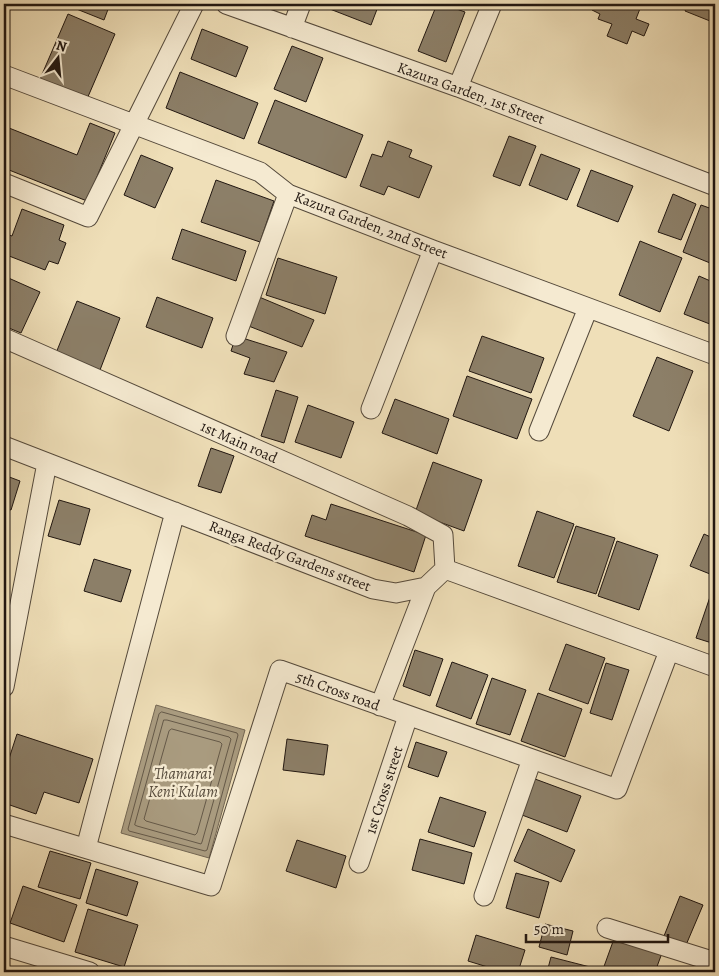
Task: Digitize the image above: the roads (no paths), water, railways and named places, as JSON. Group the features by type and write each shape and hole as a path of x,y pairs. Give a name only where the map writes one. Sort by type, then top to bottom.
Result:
{"street":[{"path":"4,183 88,217 194,4"},
{"name":"Kazura Garden, 1st Street","path":"226,4 458,87 715,186"},
{"path":"292,28 301,4"},
{"path":"458,87 492,4"},
{"name":"Kazura Garden, 2nd Street","path":"4,75 260,172 288,194 715,355"},
{"path":"236,336 288,194"},
{"path":"371,409 433,250"},
{"path":"539,431 588,308"},
{"name":"1st Main road","path":"4,338 408,516 443,535 445,569"},
{"name":"Ranga Reddy Gardens street","path":"4,446 373,589 396,593 426,587"},
{"path":"4,687 48,463"},
{"path":"86,848 176,512"},
{"path":"380,706 426,587 445,569 715,667"},
{"name":"5th Cross road","path":"4,824 211,886 280,670 617,790 669,651"},
{"name":"1st Cross street","path":"359,864 408,716"},
{"path":"484,896 532,759"},
{"path":"607,928 714,962"},
{"path":"4,946 90,972"}],"water":[{"name":"Thamarai Keni Kulam","path":"156,705 245,730 209,858 121,833"}]}
